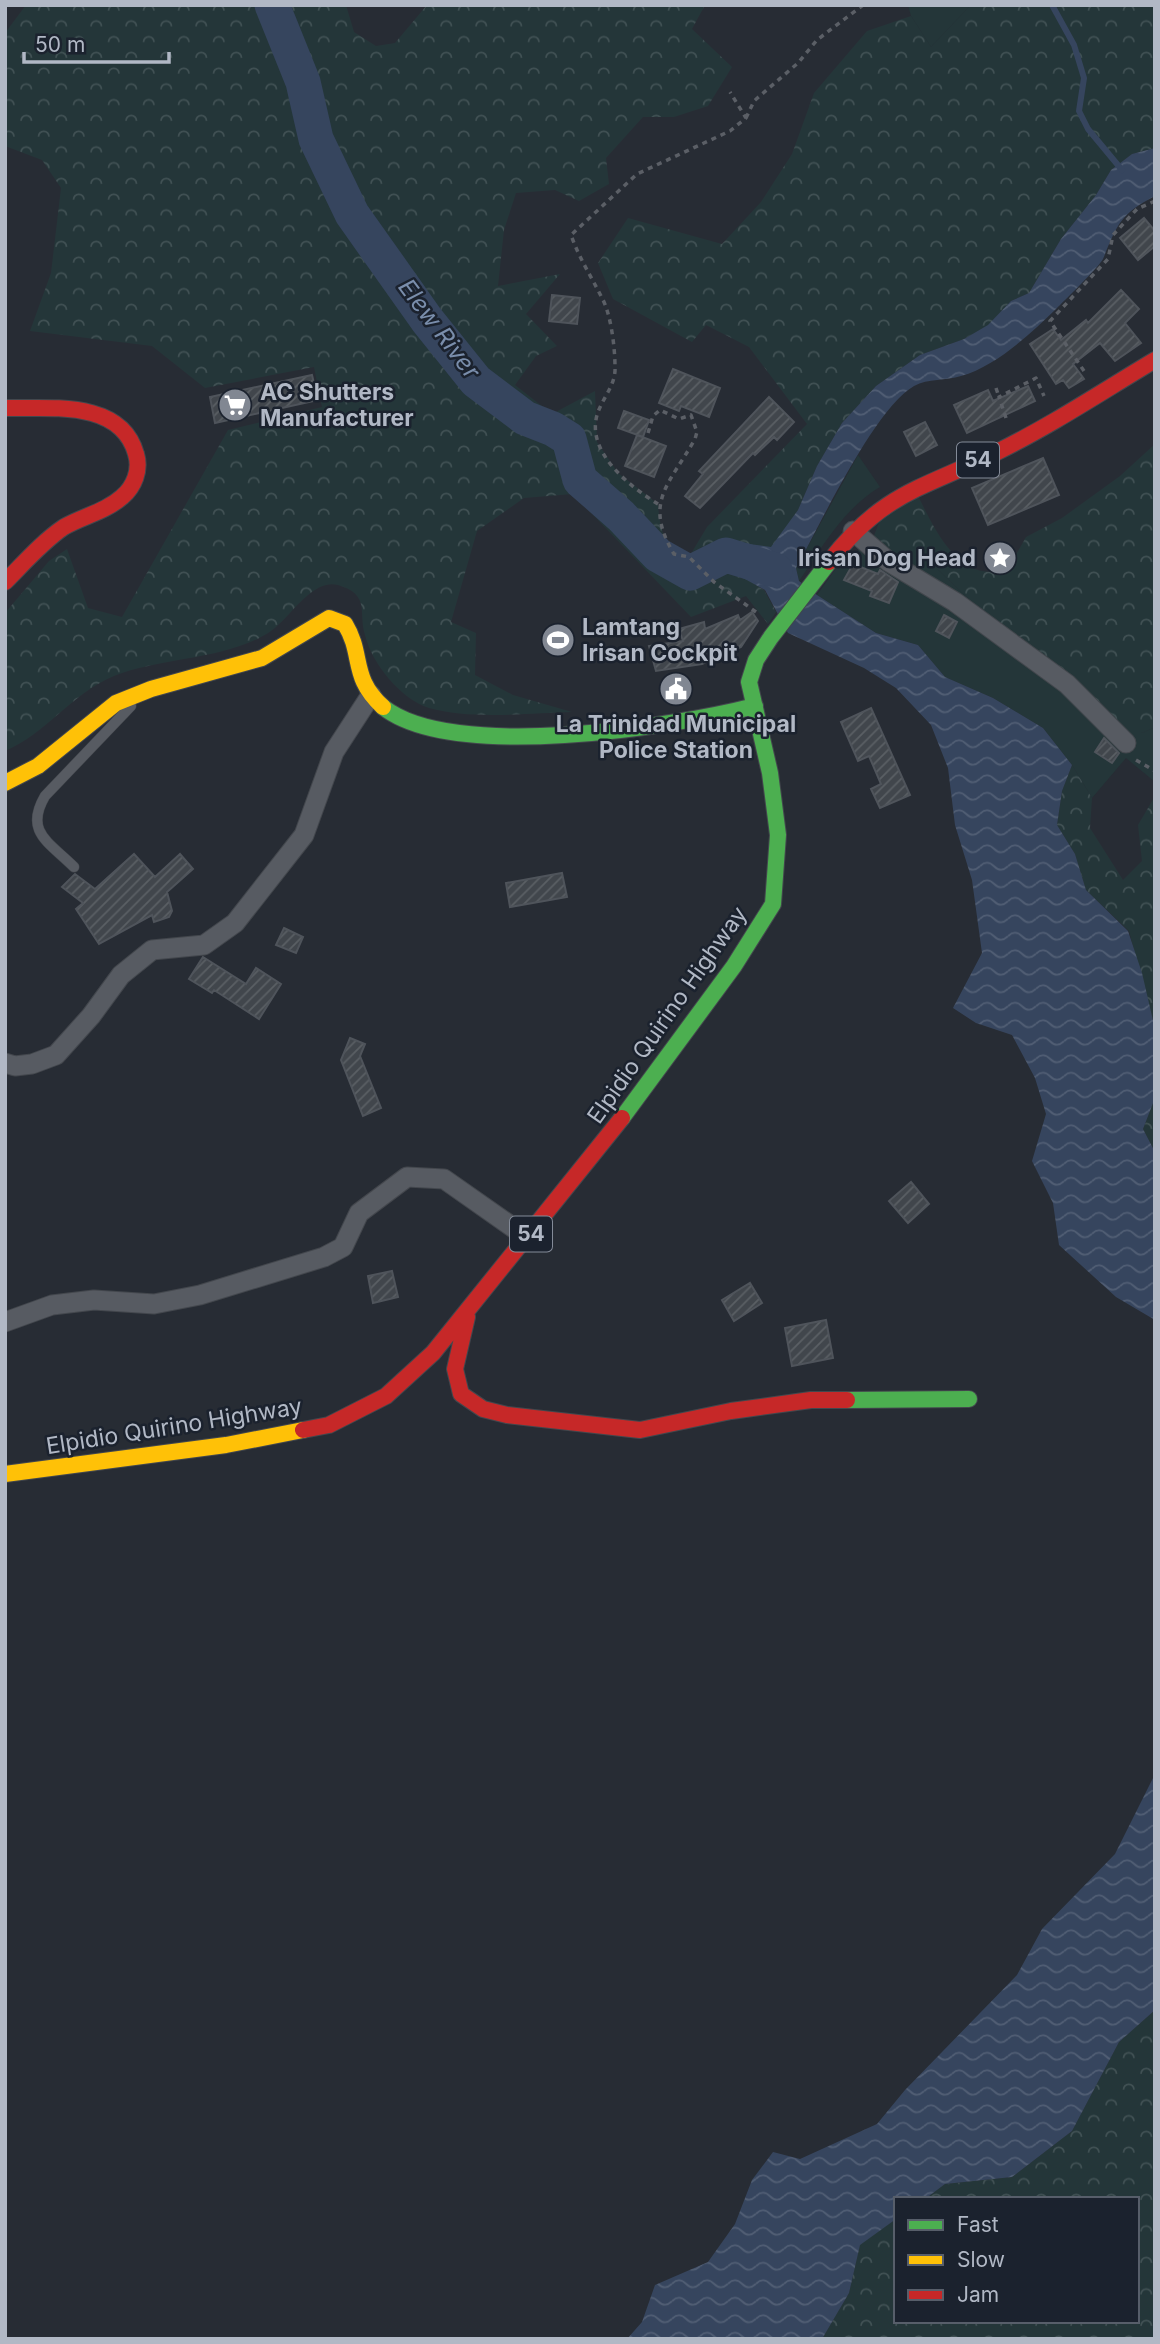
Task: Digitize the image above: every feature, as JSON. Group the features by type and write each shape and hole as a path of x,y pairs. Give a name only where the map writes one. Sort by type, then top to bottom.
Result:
{"main road":[{"name":"Elpidio Quirino Highway","path":"5,1475 226,1445 329,1425 377,1401 433,1353 528,1238 710,1000 773,904 778,835 749,682 756,660 780,625 853,531 899,495 996,453 1155,360"},
{"path":"5,408 105,415 130,435 138,461 136,477 125,495 66,527 43,544 5,582"},
{"path":"5,783 39,766 98,713 147,687 211,676 261,659 294,641 316,622 327,618 337,619 351,632 359,677 372,695 397,717 417,725 449,732 524,736 666,727 755,706"},
{"path":"470,1308 457,1351 457,1382 470,1403 507,1415 640,1430 731,1411 811,1400 969,1399"}],"street":[{"path":"853,531 889,562 955,602 1067,684 1126,743"},
{"path":"5,1063 23,1065 56,1055 92,1016 121,975 152,950 204,945 235,923 304,835 334,752 372,695"},
{"path":"5,1322 52,1305 94,1300 154,1304 200,1295 324,1257 343,1247 359,1213 407,1177 444,1179 528,1238"}],"lane":[{"path":"74,867 36,828 34,814 45,796 107,735 147,687"}],"path":[{"path":"658,504 618,473 597,442 595,428 598,412 611,388 616,368 603,299 581,263 571,235 636,174 730,131 746,118 754,101 798,63 817,40 863,5"},
{"path":"730,92 746,118"},
{"path":"1086,374 1050,321 1108,259 1113,235 1137,209 1155,201"},
{"path":"999,397 1036,379 1045,396 1033,402"},
{"path":"996,388 1003,412"},
{"path":"648,433 653,416 660,410 679,419 691,415 697,432 658,504 659,521 674,554 689,557 714,582 730,591 759,616"}],"green space":[{"path":"26,5 346,5 354,32 376,46 395,43 427,5 705,5 692,29 732,67 708,106 674,117 643,117 606,158 609,184 579,201 555,190 516,193 504,230 498,286 560,274 526,314 557,346 536,356 515,385 552,414 595,391 597,442 618,473 658,504 665,538 674,553 681,556 689,557 707,527 807,424 749,347 706,325 692,342 613,299 598,263 628,218 722,244 761,202 792,154 814,93 867,31 911,16 931,47 971,5 1155,5 1155,148 1132,154 1111,170 1096,195 1061,239 1029,293 1011,301 989,325 964,339 920,355 876,386 842,423 817,466 798,510 751,582 764,590 776,612 768,624 746,596 691,617 573,494 524,498 477,531 451,622 476,633 475,675 513,695 572,712 463,714 445,712 418,703 398,689 374,657 365,635 359,599 348,589 328,584 310,593 271,631 254,640 216,653 133,670 99,683 20,744 5,751 5,613 49,561 67,549 88,608 122,617 228,430 322,407 314,367 205,388 152,346 30,331 51,273 61,188 42,160 5,146 5,33"},
{"path":"908,5 971,5 931,47 911,16"},
{"path":"1155,444 1155,727 1142,733 1110,717 970,600 927,559 914,568 872,541 880,520 918,496 942,539 963,562 976,569 991,572 1008,569 1026,537 1062,518 1120,476"},
{"path":"858,455 880,487 844,517 799,581 796,568"},
{"path":"872,541 927,559 970,600 1142,733 1155,727 1155,782 1126,758 1092,798 1072,765 1043,728 993,698 945,677 918,645 876,633 817,595 839,564"},
{"path":"1072,765 1092,798 1090,828 1123,880 1142,861 1138,825 1155,796 1155,1028 1129,931 1086,890 1075,854 1057,825 1062,791"},
{"path":"1155,1098 1155,1152 1143,1129"},
{"path":"1155,2010 1155,2339 822,2339 849,2293 860,2244 894,2220 894,2323 1139,2323 1139,2197 928,2197 945,2184 1012,2177 1072,2131 1119,2042"}],"water":[{"path":"1155,148 1155,196 1134,209 1121,222 1103,259 1095,269 1035,329 987,365 961,376 919,383 898,399 865,442 796,568 799,581 817,595 876,633 918,645 945,677 993,698 1043,728 1072,765 1062,791 1057,825 1075,854 1086,890 1128,931 1142,973 1155,1029 1155,1098 1143,1129 1155,1152 1155,1320 1116,1297 1059,1245 1053,1203 1032,1161 1046,1114 1035,1078 1012,1035 976,1023 953,1008 982,953 972,880 955,825 948,768 931,725 896,688 864,668 788,633 765,590 734,573 742,543 771,547 798,510 817,466 842,423 876,386 920,355 964,339 988,325 1011,301 1029,293 1061,239 1096,195 1111,170 1132,154"},
{"path":"1155,1774 1155,2010 1119,2042 1072,2131 1012,2177 945,2184 928,2197 894,2197 894,2220 860,2245 849,2293 822,2339 627,2339 642,2322 655,2285 708,2262 735,2224 752,2180 773,2152 800,2159 877,2124 905,2090 1017,1975 1042,1929 1115,1854"}],"building":[{"path":"1144,218 1155,231 1155,246 1138,260 1120,238"},
{"path":"1121,290 1139,309 1125,323 1141,343 1115,361 1100,343 1073,364 1084,379 1069,388 1063,380 1056,384 1030,344 1053,329 1061,340 1086,320 1088,323"},
{"path":"552,295 580,298 577,324 549,321"},
{"path":"673,369 720,388 709,417 681,406 679,411 659,403"},
{"path":"312,375 318,400 215,423 210,397"},
{"path":"1028,386 1035,401 967,433 954,405 988,390 993,401"},
{"path":"769,397 794,422 777,440 774,437 755,455 753,453 700,508 685,496 703,474 699,471"},
{"path":"624,411 649,420 643,437 618,428"},
{"path":"925,422 937,445 916,456 904,432"},
{"path":"637,435 666,446 654,477 625,466"},
{"path":"1043,458 1059,495 988,525 972,488"},
{"path":"853,564 878,574 880,570 898,582 889,603 870,596 872,591 844,580"},
{"path":"752,612 758,621 741,647 702,664 656,671 649,646 683,641 679,629 704,622 705,629 738,615 740,620"},
{"path":"944,615 957,622 949,638 936,631"},
{"path":"871,708 910,795 880,808 871,789 881,784 869,756 858,761 841,722"},
{"path":"1104,738 1119,753 1112,763 1095,752"},
{"path":"134,854 155,877 180,854 193,869 167,892 172,911 169,917 154,922 152,915 99,944 76,909 83,903 62,887 75,874 95,889"},
{"path":"562,873 567,897 510,907 506,883"},
{"path":"284,928 303,937 296,953 276,945"},
{"path":"203,957 246,984 256,968 281,984 259,1019 214,990 212,993 189,979"},
{"path":"350,1038 365,1044 360,1056 381,1108 363,1116 341,1060"},
{"path":"911,1182 929,1204 908,1223 889,1201"},
{"path":"392,1271 398,1297 373,1303 368,1276"},
{"path":"750,1283 762,1303 734,1321 722,1300"},
{"path":"826,1320 833,1358 792,1366 785,1328"}],"waterway":[{"name":"Elew River","path":"272,5 303,82 316,139 352,214 427,320 476,381 525,418 553,429 569,439 580,480 621,516 658,555 690,573 726,555 775,570"},
{"path":"1052,5 1074,45 1084,78 1079,111 1088,129 1122,170"}],"traffic: fast":[{"path":"622,1118 734,966 773,904 778,835 770,773 749,682 756,660 771,637 829,562"},
{"path":"383,707 415,724 459,733 509,736 619,730 672,723 755,706"},
{"path":"847,1400 969,1399"}],"traffic: slow":[{"path":"5,783 38,766 116,703 151,689 262,658 329,618 345,624 351,635 361,676 383,707"},
{"path":"5,1474 226,1445 303,1430"}],"traffic: jam":[{"path":"829,562 868,520 906,494 1017,442 1155,360"},
{"path":"5,408 62,408 100,416 115,424 128,436 138,466 133,483 122,497 64,527 5,582"},
{"path":"303,1430 329,1425 386,1396 433,1353 622,1118"},
{"path":"467,1317 455,1369 461,1394 483,1409 507,1415 640,1430 731,1411 811,1400 847,1400"}],"place":[{"name":"AC Shutters Manufacturer","path":"235,405"},
{"name":"Irisan Dog Head","path":"1000,558"},
{"name":"Lamtang Irisan Cockpit","path":"558,640"},
{"name":"La Trinidad Municipal Police Station","path":"676,689"}]}
